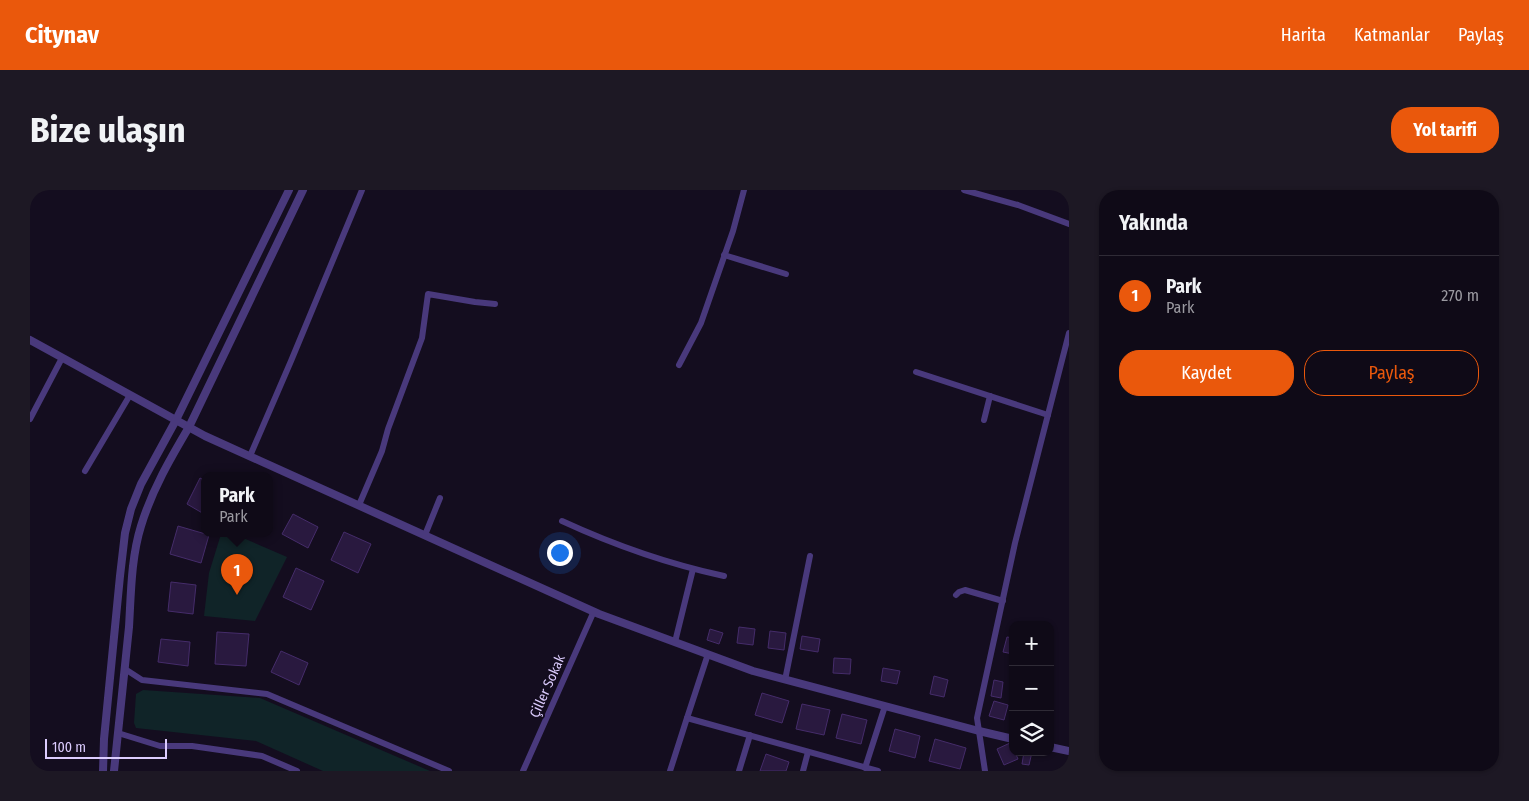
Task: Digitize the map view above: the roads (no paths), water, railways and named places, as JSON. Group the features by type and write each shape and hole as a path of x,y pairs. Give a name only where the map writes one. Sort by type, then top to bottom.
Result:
{"street":[{"path":"102,771 125,533 131,509 141,484 176,420 289,190"},
{"path":"114,771 134,565 141,528 159,481 189,427 303,190"},
{"path":"250,456 362,190"},
{"path":"679,365 701,323 733,231 744,190"},
{"path":"964,190 1018,205 1069,224"},
{"path":"724,255 786,274"},
{"path":"359,505 382,451 388,429 422,338 428,294 495,304"},
{"path":"985,771 977,718 1015,543 1069,333"},
{"path":"30,341 189,427 594,611 753,672 1009,738"},
{"path":"30,419 62,358"},
{"path":"916,372 1048,415"},
{"path":"85,471 130,395"},
{"path":"984,420 990,396"},
{"path":"425,535 440,498"},
{"path":"562,521 592,535 658,559 724,576"},
{"path":"785,680 810,556"},
{"path":"675,642 693,569"},
{"path":"956,595 965,590 1002,601"},
{"name":"Çiller Sokak","path":"523,771 594,611"},
{"path":"670,771 708,654"},
{"path":"125,669 142,680 267,694 449,771"},
{"path":"865,768 885,706"},
{"path":"687,718 878,771"},
{"path":"118,733 160,746 192,746 262,756 297,771"},
{"path":"739,771 750,735"},
{"path":"1054,748 1069,751"},
{"path":"803,771 808,752"}],"place":[{"name":"Park","path":"237,595"}]}
